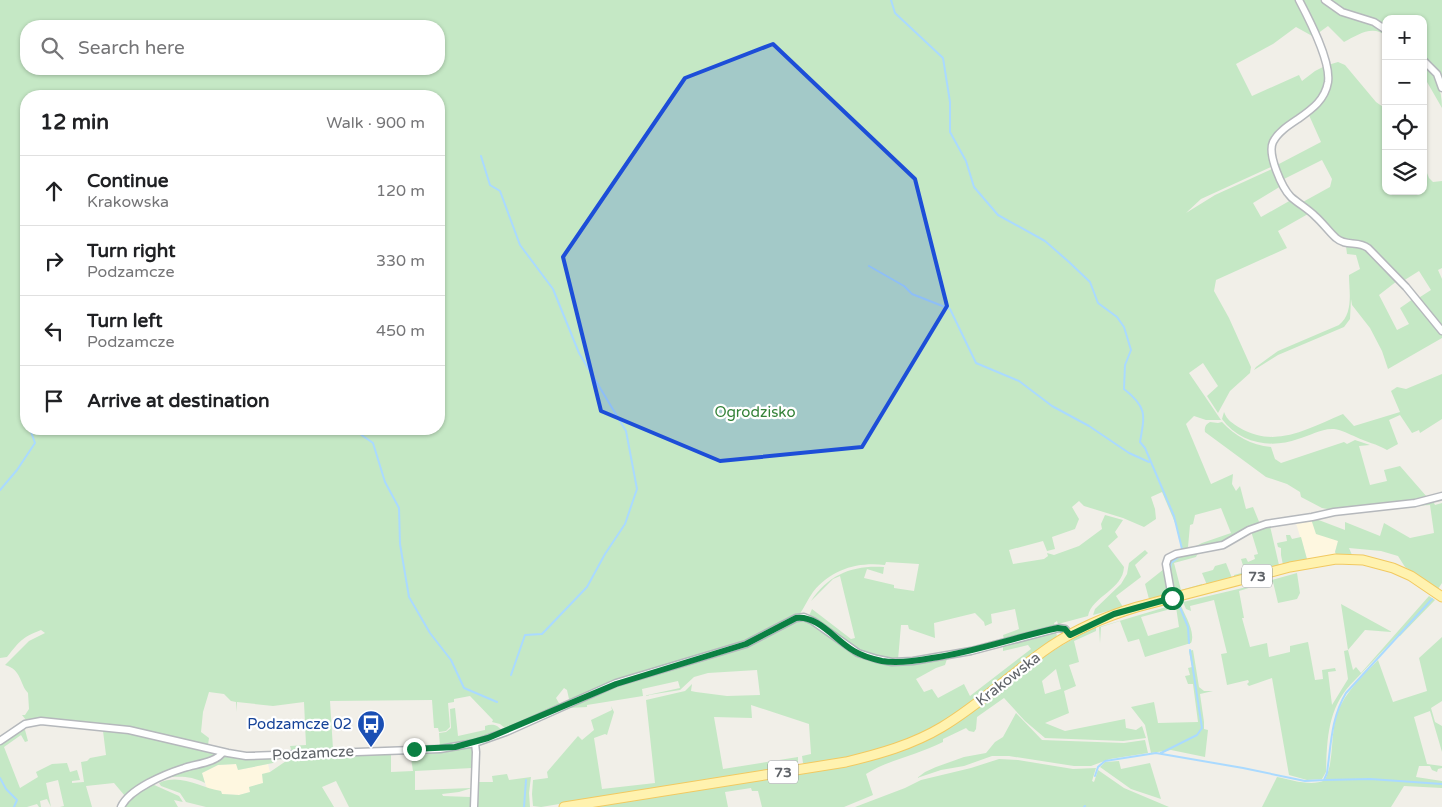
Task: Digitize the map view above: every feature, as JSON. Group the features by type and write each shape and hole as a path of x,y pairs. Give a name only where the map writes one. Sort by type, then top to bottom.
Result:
{"main road":[{"name":"Krakowska","path":"564,807 846,762 877,754 906,744 940,728 963,714 1038,656 1070,635 1114,614 1290,567 1344,559 1374,562 1401,571 1442,597"}],"street":[{"path":"1299,0 1318,42 1328,77 1327,87 1319,103 1279,134 1272,143 1271,153 1284,186 1291,197 1317,217 1337,239 1346,243 1363,244 1368,248 1406,287 1442,331"},
{"path":"1325,0 1342,12 1374,22 1382,27"},
{"path":"1427,64 1437,74 1442,88"},
{"path":"1172,598 1166,562 1168,558 1176,554 1223,545 1255,528 1273,522 1359,508 1414,503 1442,496"},
{"name":"Podzamcze","path":"0,741 22,725 41,721 129,730 223,752 256,756 440,749 474,743 506,732 616,684 746,644 796,618 804,617 813,621 858,653 876,660 892,662 913,661 971,651 1058,628 1065,629 1070,635"},
{"path":"474,743 476,753 474,807"},
{"path":"121,807 127,798 137,790 178,770 217,758 223,752"}],"highlighted area":[{"path":"773,44 915,179 947,306 862,447 720,461 601,411 563,257 685,78"}],"shaded area":[{"path":"1311,519 1338,541 1335,552 1336,556 1307,559 1295,520"},
{"path":"237,764 238,770 268,764 270,772 264,783 249,787 250,792 239,795 222,794 221,791 207,789 202,773 218,765"}],"green space":[{"name":"Ogrodzisko","path":"0,0 1298,0 1314,37 1296,27 1273,44 1236,64 1252,96 1299,75 1302,81 1325,66 1327,78 1320,100 1276,134 1273,166 1201,199 1186,213 1215,195 1274,168 1281,186 1253,203 1261,217 1291,200 1308,214 1278,231 1287,248 1216,280 1214,291 1229,318 1251,367 1250,373 1230,391 1218,413 1207,396 1218,386 1203,363 1189,373 1221,420 1206,420 1194,416 1186,424 1211,484 1233,474 1232,484 1236,491 1240,486 1246,509 1253,507 1260,524 1225,543 1186,551 1231,533 1221,508 1195,515 1193,524 1190,525 1188,547 1181,552 1182,549 1176,525 1162,492 1151,497 1156,519 1144,527 1123,518 1084,506 1079,501 1072,507 1079,519 1075,529 1052,537 1055,549 1047,551 1043,541 1009,550 1013,564 1044,559 1048,556 1047,553 1054,555 1079,546 1102,529 1101,524 1105,515 1123,520 1115,532 1118,537 1108,546 1124,567 1122,575 1119,582 1095,603 1088,616 1058,624 1057,621 1054,623 1055,626 1004,639 1003,635 1019,629 1015,609 991,614 992,623 985,626 984,622 975,613 934,623 935,638 909,629 908,625 901,625 898,660 885,658 853,647 809,616 812,609 851,639 855,638 840,576 833,579 811,601 826,584 834,578 843,573 862,568 884,567 883,574 867,569 864,578 894,585 894,588 914,591 919,564 886,562 885,565 855,566 837,573 820,584 799,615 756,636 731,647 639,673 597,688 571,700 567,690 564,688 556,698 560,705 506,729 500,724 492,722 493,720 470,696 454,699 454,702 448,703 450,727 446,731 439,732 438,728 434,728 432,700 330,701 333,749 292,752 290,746 306,745 304,702 273,706 237,702 236,712 236,702 231,701 224,694 209,692 203,712 201,732 209,738 208,745 147,731 39,719 26,720 22,715 25,715 29,709 28,693 15,670 5,665 29,641 45,633 41,630 29,635 7,657 0,658"},
{"path":"1302,0 1320,0 1342,14 1365,20 1382,31 1382,34 1376,31 1365,32 1344,42 1328,26 1317,34"},
{"path":"1328,0 1442,0 1442,84 1435,69 1427,60 1427,15 1382,15 1382,26 1343,10"},
{"path":"1338,62 1345,65 1376,102 1382,106 1382,195 1427,195 1427,173 1433,182 1442,181 1442,268 1438,270 1442,279 1442,329 1417,299 1431,290 1419,271 1403,281 1366,244 1342,240 1301,203 1330,187 1332,179 1322,160 1282,180 1277,165 1321,142 1308,113 1325,96 1328,65"},
{"path":"1427,68 1437,83 1441,95 1442,108 1427,82"},
{"path":"1346,246 1362,246 1397,281 1379,295 1397,330 1409,324 1400,308 1413,299 1442,333 1442,338 1388,369 1382,351 1370,328 1352,305 1351,299 1350,319 1344,327 1278,355 1254,370 1278,351 1339,325 1344,320 1350,302 1349,275 1360,269 1356,255 1347,254"},
{"path":"1442,374 1442,419 1420,433 1419,430 1412,433 1400,415 1389,420 1398,444 1387,450 1334,429 1320,431 1288,442 1256,442 1237,434 1222,419 1224,412 1230,421 1240,428 1266,437 1292,434 1343,414 1354,426 1400,412 1391,391 1397,387 1406,389"},
{"path":"1210,422 1222,422 1232,432 1244,439 1271,447 1275,459 1281,463 1344,442 1347,444 1355,440 1370,445 1359,446 1370,485 1387,481 1384,470 1400,466 1427,499 1332,510 1322,508 1301,497 1300,492 1287,484 1266,477 1205,432 1207,424"},
{"path":"1433,501 1435,505 1442,503 1442,583 1438,589 1405,567 1398,556 1381,551 1349,548 1352,555 1336,554 1338,541 1316,534 1311,519 1316,519 1345,530 1345,522 1380,536 1384,523 1410,538 1434,533 1430,505 1414,506"},
{"path":"1270,526 1279,565 1234,577 1234,575 1245,572 1241,559 1246,558 1248,562 1255,559 1254,555 1258,554 1251,531"},
{"path":"1286,535 1290,535 1292,539 1301,537 1307,559 1283,565 1281,548 1278,547 1277,543 1287,541"},
{"path":"1145,550 1148,553 1135,565 1141,577 1116,596 1123,607 1093,615 1095,609 1121,584 1127,574 1129,563"},
{"path":"1199,551 1196,557 1174,563 1181,590 1202,584 1202,586 1173,592 1168,566 1170,562 1179,556"},
{"path":"1226,563 1232,578 1207,585 1202,573"},
{"path":"1164,569 1168,594 1149,599 1145,584"},
{"path":"1297,573 1300,593 1297,599 1278,603 1273,582 1258,586 1258,584"},
{"path":"1251,586 1239,591 1244,618 1242,618 1250,647 1267,643 1269,657 1290,652 1290,646 1308,642 1315,680 1323,679 1322,670 1335,668 1336,671 1328,672 1332,705 1348,679 1344,651 1348,650 1353,670 1356,667 1361,673 1429,596 1435,600 1400,636 1398,635 1346,690 1339,700 1328,735 1326,772 1322,779 1307,780 1289,775 1272,678 1249,686 1247,684 1248,680 1227,685 1221,654 1227,653 1214,600 1190,606 1191,611 1186,609 1183,602"},
{"path":"1180,603 1191,628 1191,643 1145,657 1139,639 1128,642 1120,621 1101,627 1100,643 1099,627 1173,605 1167,610 1141,617 1148,636 1179,627 1176,607"},
{"path":"1341,604 1392,632 1365,630 1348,650"},
{"path":"796,621 804,622 818,627 852,653 877,663 897,665 947,659 945,665 916,679 924,692 932,689 938,698 964,684 970,696 1031,649 1028,645 1003,651 1003,646 1055,632 1057,635 1055,639 951,717 917,735 881,749 844,758 803,763 802,756 811,754 809,724 751,705 752,718 714,717 723,769 798,757 798,765 541,807 533,806 533,780 548,778 547,772 578,736 582,740 594,730 591,720 612,710 611,706 614,712 607,735 594,738 602,789 655,783 646,700 685,691 692,684 691,691 696,692 727,696 760,695 757,670 708,673 694,677 680,690 644,696 680,688 678,681 642,689 643,696 587,705 587,707 568,708 605,691 671,668 740,649"},
{"path":"1093,627 1096,628 1096,631 1074,641 1079,662 1069,665 1076,686 1064,691 1069,713 1045,723 1065,731 1125,719 1126,728 1136,730 1142,726 1146,738 1123,741 1045,738 1025,721 1004,698 977,717 974,732 966,728 943,739 943,742 885,764 866,774 873,795 844,807 762,807 758,791 752,791 751,788 725,792 728,807 588,807 906,748 1051,652","holes":["1056,669 1061,689 1045,694 1042,681"]},
{"path":"1442,637 1442,701 1431,708 1435,722 1442,726 1442,752 1430,711 1414,717 1427,764 1442,766 1437,772 1432,770 1430,766 1419,766 1416,777 1442,781 1442,788 1404,786 1391,807 1262,807 1277,777 1308,783 1325,780 1331,761 1334,727 1340,707 1350,690 1378,660 1393,702 1427,691 1419,658"},
{"path":"1193,650 1199,687 1204,691 1213,691 1200,694 1204,729 1208,730 1205,757 1171,750 1151,753 1145,725 1131,707 1154,702 1158,723 1198,722 1193,684 1188,684 1185,676 1190,675 1188,668 1192,667 1189,651"},
{"path":"455,708 458,736 485,730 485,726 490,725 496,726 502,731 477,740 440,746 439,733 446,732 451,728 450,709"},
{"path":"1016,713 1042,740 1124,743 1145,740 1148,753 1110,759 1091,766 1074,766 1009,756 992,756 964,766 941,770 917,778 936,767 964,757 986,753 995,742 1003,737"},
{"path":"23,728 28,741 25,742 21,735 4,747 20,788 38,777 36,772 52,764 67,763 70,772 77,770 80,780 72,781 72,783 84,782 81,762 106,755 103,731 105,730 138,734 217,754 211,758 186,765 125,796 114,783 86,786 92,807 60,807 64,806 58,780 46,783 51,807 47,799 40,801 41,807 37,804 27,807 0,807 0,744"},
{"path":"471,747 474,750 474,782 472,783 472,768 415,771 415,790 472,788 442,794 443,796 470,797 472,798 473,807 349,807 336,781 322,787 334,807 206,807 186,802 180,793 161,786 159,783 167,780 183,780 221,791 222,794 239,795 250,792 249,787 263,783 262,774 270,772 292,757 391,752 391,772 413,771 410,752"},
{"path":"225,756 280,758 273,763 238,770 236,764 218,765 202,773 205,783 185,777 164,778"},
{"path":"999,759 1018,760 1073,769 1096,768 1092,781 1094,782 1098,770 1124,788 1169,807 855,807 921,780"},
{"path":"1119,761 1121,769 1150,763 1161,799 1131,789 1100,767 1105,762"},
{"path":"507,774 509,780 531,777 530,807 476,807 477,782 493,782 492,776"},
{"path":"152,784 179,796 183,802 174,800 178,807 123,807 134,794"}],"waterway":[{"path":"891,0 895,13 943,58 950,102 950,132 966,161 974,187 998,215 1045,241 1069,262 1090,282 1098,303 1117,317 1124,327 1131,350 1125,365 1124,389 1140,406 1143,418 1140,442 1145,448 1174,516 1182,549"},
{"path":"481,156 490,185 500,191 520,245 553,289 579,353 626,431 637,489 625,524 605,554 587,587 542,634 525,635 511,675"},
{"path":"869,266 904,286 912,294 950,309 976,363 1019,381 1052,406 1089,426 1129,453 1149,462"},
{"path":"0,490 17,470 35,443 32,435"},
{"path":"362,435 373,443 385,482 399,508 400,544 409,597 430,633 451,660 464,688 497,702"},
{"path":"1170,571 1171,563 1180,556"},
{"path":"1095,776 1098,767 1105,761 1156,753 1305,781 1324,780 1327,773 1334,722 1346,693 1432,599"},
{"path":"1179,605 1188,627 1189,643"},
{"path":"1161,753 1197,735 1202,728 1190,650"},
{"path":"0,778 6,789 17,800 14,807"},
{"path":"1325,780 1370,779 1442,784"},
{"path":"524,807 526,780"}],"place":[{"name":"Podzamcze 02","path":"371,748"}],"route":[{"path":"414,749 440,749 474,743 506,732 616,684 746,644 796,618 804,617 817,623 848,647 876,660 887,662 911,661 949,656 1058,628 1065,629 1070,635 1114,614 1172,598"}]}
